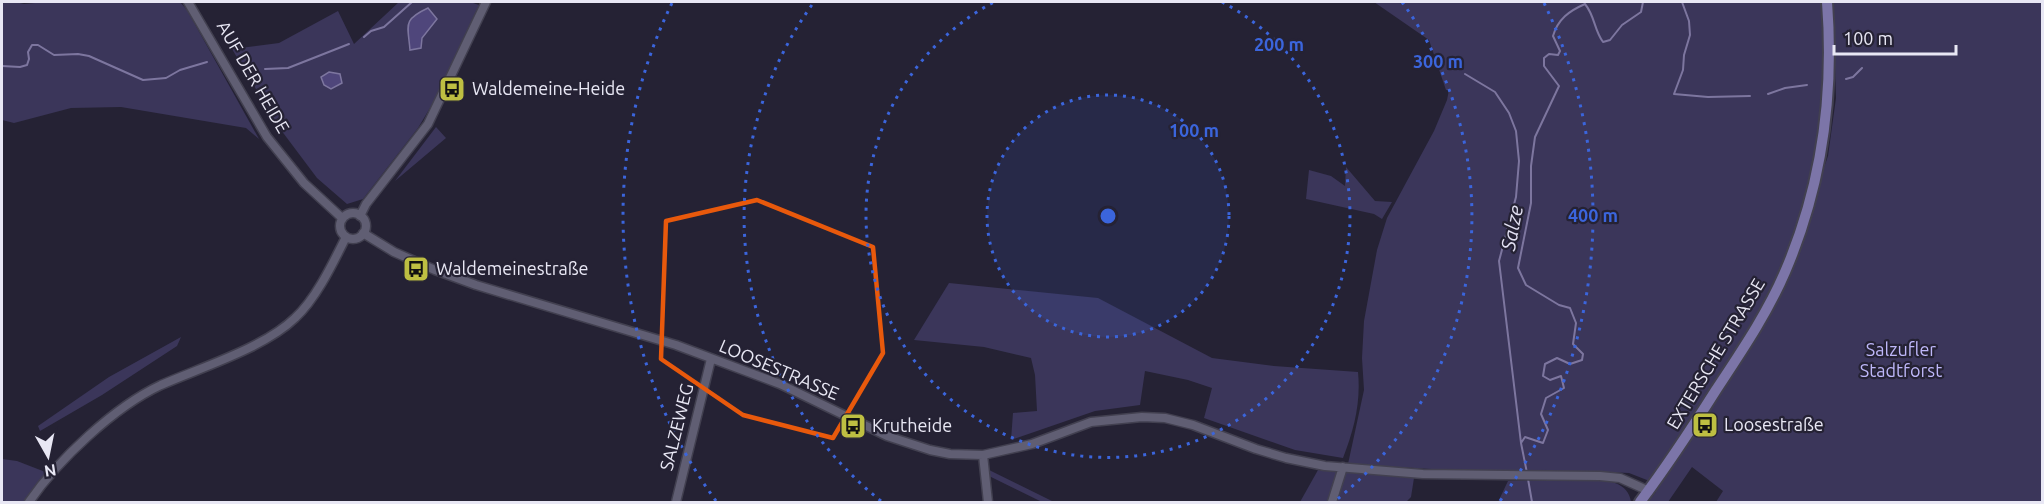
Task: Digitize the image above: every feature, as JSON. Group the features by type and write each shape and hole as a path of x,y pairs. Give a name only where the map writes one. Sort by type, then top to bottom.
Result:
{"main road":[{"name":"EXTERSCHE STRASSE","path":"1640,502 1745,347 1785,273 1803,220 1824,141 1829,79 1827,2"}],"street":[{"name":"AUF DER HEIDE","path":"188,2 267,137 304,183 342,218"},
{"path":"360,216 366,204 428,124 486,2"},
{"path":"351,213 360,216 365,224 363,233 356,239 346,237 340,229 342,218 351,213"},
{"name":"LOOSESTRASSE","path":"363,233 394,252 446,274 676,345 780,384 887,436 950,454 983,455 1032,444 1091,422 1142,417 1165,418 1193,425 1286,458 1343,467 1423,474 1620,478 1649,491"},
{"path":"29,502 54,471 120,409 158,386 267,339 296,318 309,303 346,237"},
{"name":"SALZEWEG","path":"676,502 711,359"},
{"path":"983,455 988,502"},
{"path":"1332,502 1343,467"}],"highlighted area":[{"path":"757,200 873,247 883,353 833,438 743,415 661,359 666,221"}],"green space":[{"path":"2,2 24,4 180,2 187,10 259,139 246,128 121,107 71,108 14,123 2,120"},
{"path":"399,2 470,2 479,5 433,103 418,128 363,199 347,204 317,178 278,126 232,49 279,43 338,11 354,44"},
{"path":"1374,2 1822,2 1823,93 1810,180 1798,223 1765,306 1743,346 1652,482 1629,473 1464,471 1348,464 1364,390 1362,358 1364,321 1377,250 1387,218 1434,131 1449,90 1446,90 1429,40"},
{"name":"Salzufler Stadtforst","path":"1833,2 2042,2 2042,502 1716,502 1723,491 1692,467 1668,502 1648,502 1790,267 1828,156 1836,98"},
{"path":"436,127 446,138 395,181"},
{"path":"1346,167 1375,201 1392,202 1382,219 1374,214 1306,199 1309,170 1331,176 1345,186"},
{"path":"949,283 1098,298 1212,358 1274,366 1358,372 1356,416 1343,458 1295,450 1204,418 1212,388 1188,380 1145,371 1140,405 1095,411 1011,440 1013,413 1037,411 1035,375 1031,358 984,347 914,340"},
{"path":"181,337 177,346 102,395 40,431 38,426 109,377"},
{"path":"2,459 17,461 48,473 25,502 2,502"},
{"path":"987,469 1054,502 1042,502 987,475"},
{"path":"1318,470 1414,478 1411,497 1406,502 1300,502"},
{"path":"1591,479 1613,482 1622,486 1631,502 1498,502 1508,481"}],"shaded area":[{"path":"428,8 437,19 422,38 421,48 410,50 408,24 414,16"},
{"path":"329,72 340,74 342,83 331,89 324,85 321,77"}],"waterway":[{"path":"364,37 371,31 384,27 412,2"},
{"name":"Salze","path":"1527,473 1521,443 1525,437 1543,443 1548,430 1541,414 1546,398 1564,388 1561,376 1550,380 1543,376 1545,364 1557,358 1570,364 1582,360 1583,354 1573,344 1576,323 1570,308 1559,305 1526,285 1518,268 1531,203 1531,166 1535,137 1559,86 1544,66 1544,58 1549,54 1558,55 1560,51 1553,36 1555,30 1561,20 1574,10 1585,4 1603,42 1610,40 1622,25 1641,12 1643,2"},
{"path":"1682,2 1689,21 1690,35 1684,55 1683,70 1674,94 1708,97 1750,96"},
{"path":"265,69 288,68 349,44"},
{"path":"2,66 27,65 28,52 32,45 38,45 54,55 89,56 143,80 166,78 180,70 207,62"},
{"path":"1846,79 1853,77 1862,68"},
{"path":"1465,74 1495,92 1509,113 1516,131 1519,161 1516,197 1499,261 1521,443"},
{"path":"1768,94 1785,88 1807,85"},
{"name":"Salze","path":"1528,479 1532,502"}],"place":[{"name":"Waldemeine-Heide","path":"452,89"},
{"name":"Waldemeinestraße","path":"416,269"},
{"name":"Loosestraße","path":"1705,425"},
{"name":"Krutheide","path":"853,426"}]}
